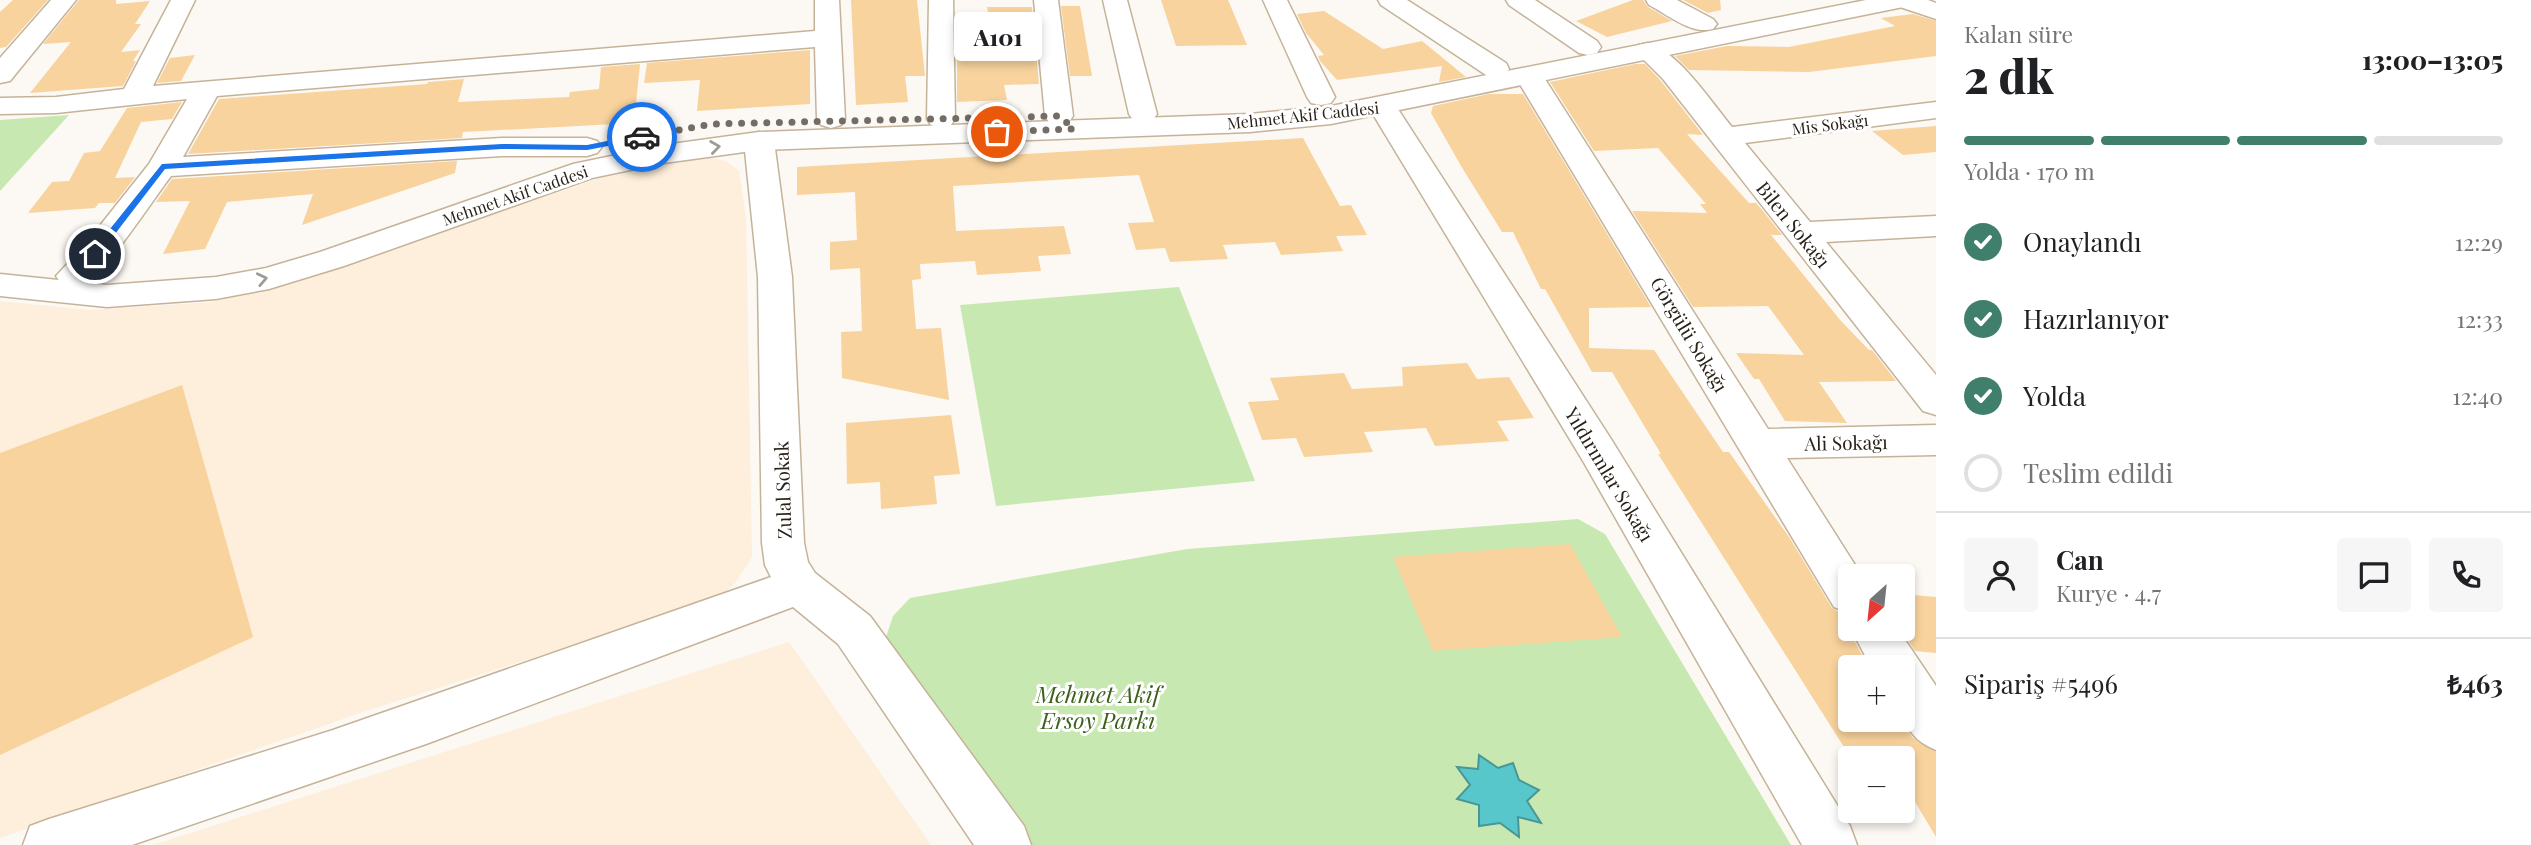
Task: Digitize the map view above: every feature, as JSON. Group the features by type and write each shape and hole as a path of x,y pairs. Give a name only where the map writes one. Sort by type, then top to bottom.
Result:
{"street":[{"path":"0,75 64,0"},
{"path":"134,96 183,0"},
{"path":"827,0 831,119 870,138"},
{"path":"941,0 941,119"},
{"path":"1046,0 1067,123"},
{"path":"1115,0 1143,114"},
{"path":"1275,0 1321,97"},
{"path":"1390,0 1512,72"},
{"path":"1518,0 1588,47"},
{"path":"1658,0 1703,23"},
{"name":"Mehmet Akif Caddesi","path":"0,285 107,296 220,277 494,176 587,147 712,124 831,119 1250,123 1382,106 1512,72 1588,47 1703,23 1881,0"},
{"path":"1903,0 1936,11"},
{"name":"Mehmet Akif Caddesi","path":"0,264 73,276 269,278 332,259 584,170 664,154 760,141 870,138 1067,123 1321,97 1648,51 1903,0"},
{"path":"13,28 40,28"},
{"path":"0,106 56,105 207,89 828,38"},
{"name":"Bilen Sokağı","path":"1648,51 1673,74 1936,401"},
{"name":"Görgülü Sokağı","path":"1512,72 1629,233 1838,575"},
{"path":"73,276 95,254 162,167 207,89"},
{"name":"Yıldırımlar Sokağı","path":"1382,106 1597,450 1831,845"},
{"name":"Mis Sokağı","path":"1724,137 1936,110"},
{"name":"Zulal Sokak","path":"760,141 775,277 783,543 788,565 799,586 854,630 1005,845"},
{"path":"162,167 502,147 587,147"},
{"path":"494,176 502,147"},
{"path":"1800,233 1936,226"},
{"name":"Ali Sokağı","path":"1756,444 1936,440"},
{"path":"50,845 174,808 586,664 799,586"},
{"path":"1915,695 1936,727"}],"shaded area":[{"path":"711,158 726,161 739,171 746,218 752,557 736,582 719,599 369,710 0,838 0,301 90,310 213,302 288,285 600,178"},
{"path":"789,642 931,845 153,845"}],"green space":[{"path":"69,115 0,191 0,120"},
{"path":"1179,287 1255,481 996,506 960,305"},
{"name":"Mehmet Akif Ersoy Parkı","path":"1578,519 1605,534 1791,845 1030,845 884,643 893,616 910,598 1187,549"}],"water":[{"path":"1479,755 1498,768 1513,763 1519,780 1539,790 1527,801 1541,823 1518,817 1519,837 1500,823 1479,826 1479,805 1457,799 1470,785 1457,767 1478,769"}],"building":[{"path":"13,0 48,0 6,47 0,48 0,12"},
{"path":"79,0 116,0 116,4 150,1 135,24 141,24 121,52 140,50 123,86 30,93 71,42 43,44"},
{"path":"851,0 917,0 925,76 905,76 908,102 856,105"},
{"path":"1161,0 1228,0 1247,45 1176,46"},
{"path":"1633,0 1643,0 1648,7 1672,21 1607,37 1576,21"},
{"path":"1683,0 1720,0 1721,10 1708,13"},
{"path":"1061,6 1080,6 1092,76 1070,76"},
{"path":"987,7 1032,7 1039,84 1004,85 1007,100 957,102 957,59 994,60 993,56 997,56"},
{"path":"1324,11 1383,49 1422,41 1466,77 1439,82 1442,66 1337,80 1320,61 1318,56 1324,55 1306,33 1297,14"},
{"path":"1913,14 1936,21 1936,56 1809,72 1689,70 1675,56 1727,46 1789,47 1895,26 1881,18"},
{"path":"810,50 810,104 697,111 700,80 644,83 647,63"},
{"path":"195,55 181,81 157,83 170,58"},
{"path":"640,64 634,123 463,132 462,138 188,154 219,99 464,79 458,102 569,97 570,92 599,89 601,67"},
{"path":"1645,64 1661,81 1703,135 1687,134 1749,203 1756,203 1763,211 1782,235 1771,235 1841,321 1872,350 1896,381 1819,382 1847,423 1785,421 1759,379 1754,379 1736,353 1804,355 1768,306 1693,307 1632,211 1707,213 1700,204 1706,204 1658,148 1594,151 1550,82"},
{"path":"1489,94 1523,94 1651,307 1589,308 1589,348 1654,350 1723,452 1729,452 1789,537 1832,608 1838,611 1838,641 1855,641 1862,655 1838,655 1838,732 1909,732 1912,737 1936,752 1936,837 1915,802 1915,746 1843,746 1658,454 1661,454 1612,372 1592,372 1545,289 1541,289 1513,232 1502,232 1431,113 1433,106"},
{"path":"182,102 172,119 141,122 115,178 135,177 115,203 99,203 95,208 28,213 52,182 69,181 84,153 100,151 127,108"},
{"path":"1936,126 1936,152 1903,155 1872,131"},
{"path":"1303,138 1340,206 1351,205 1367,235 1336,236 1343,251 1281,255 1275,242 1223,245 1228,259 1170,262 1165,248 1136,250 1128,223 1154,222 1139,175 953,186 956,231 1064,226 1071,254 1038,256 1041,271 977,275 975,261 920,264 921,279 912,280 916,329 941,328 949,400 842,378 841,332 862,331 860,268 830,270 830,242 857,240 855,192 797,195 797,167"},
{"path":"457,161 455,173 302,225 313,194 227,202 205,249 163,254 190,201 156,202 172,179"},
{"path":"1467,363 1477,379 1509,377 1534,418 1497,421 1509,441 1435,446 1426,428 1364,432 1373,452 1304,457 1296,438 1262,440 1248,402 1279,400 1270,378 1344,373 1352,389 1403,386 1402,367"},
{"path":"182,385 253,637 0,755 0,453"},
{"path":"951,415 960,474 934,476 937,504 881,509 880,482 847,484 846,423"},
{"path":"1570,544 1622,637 1433,651 1393,557"},
{"path":"1915,595 1936,597 1936,653 1915,651 1908,641 1915,641"}],"way so far":[{"path":"642,137 712,124 831,119 1059,116 1074,129 997,132"}],"place":[{"name":"A101","path":"997,132"}],"route":[{"path":"95,254 162,167 502,147 587,147 642,137"}]}
